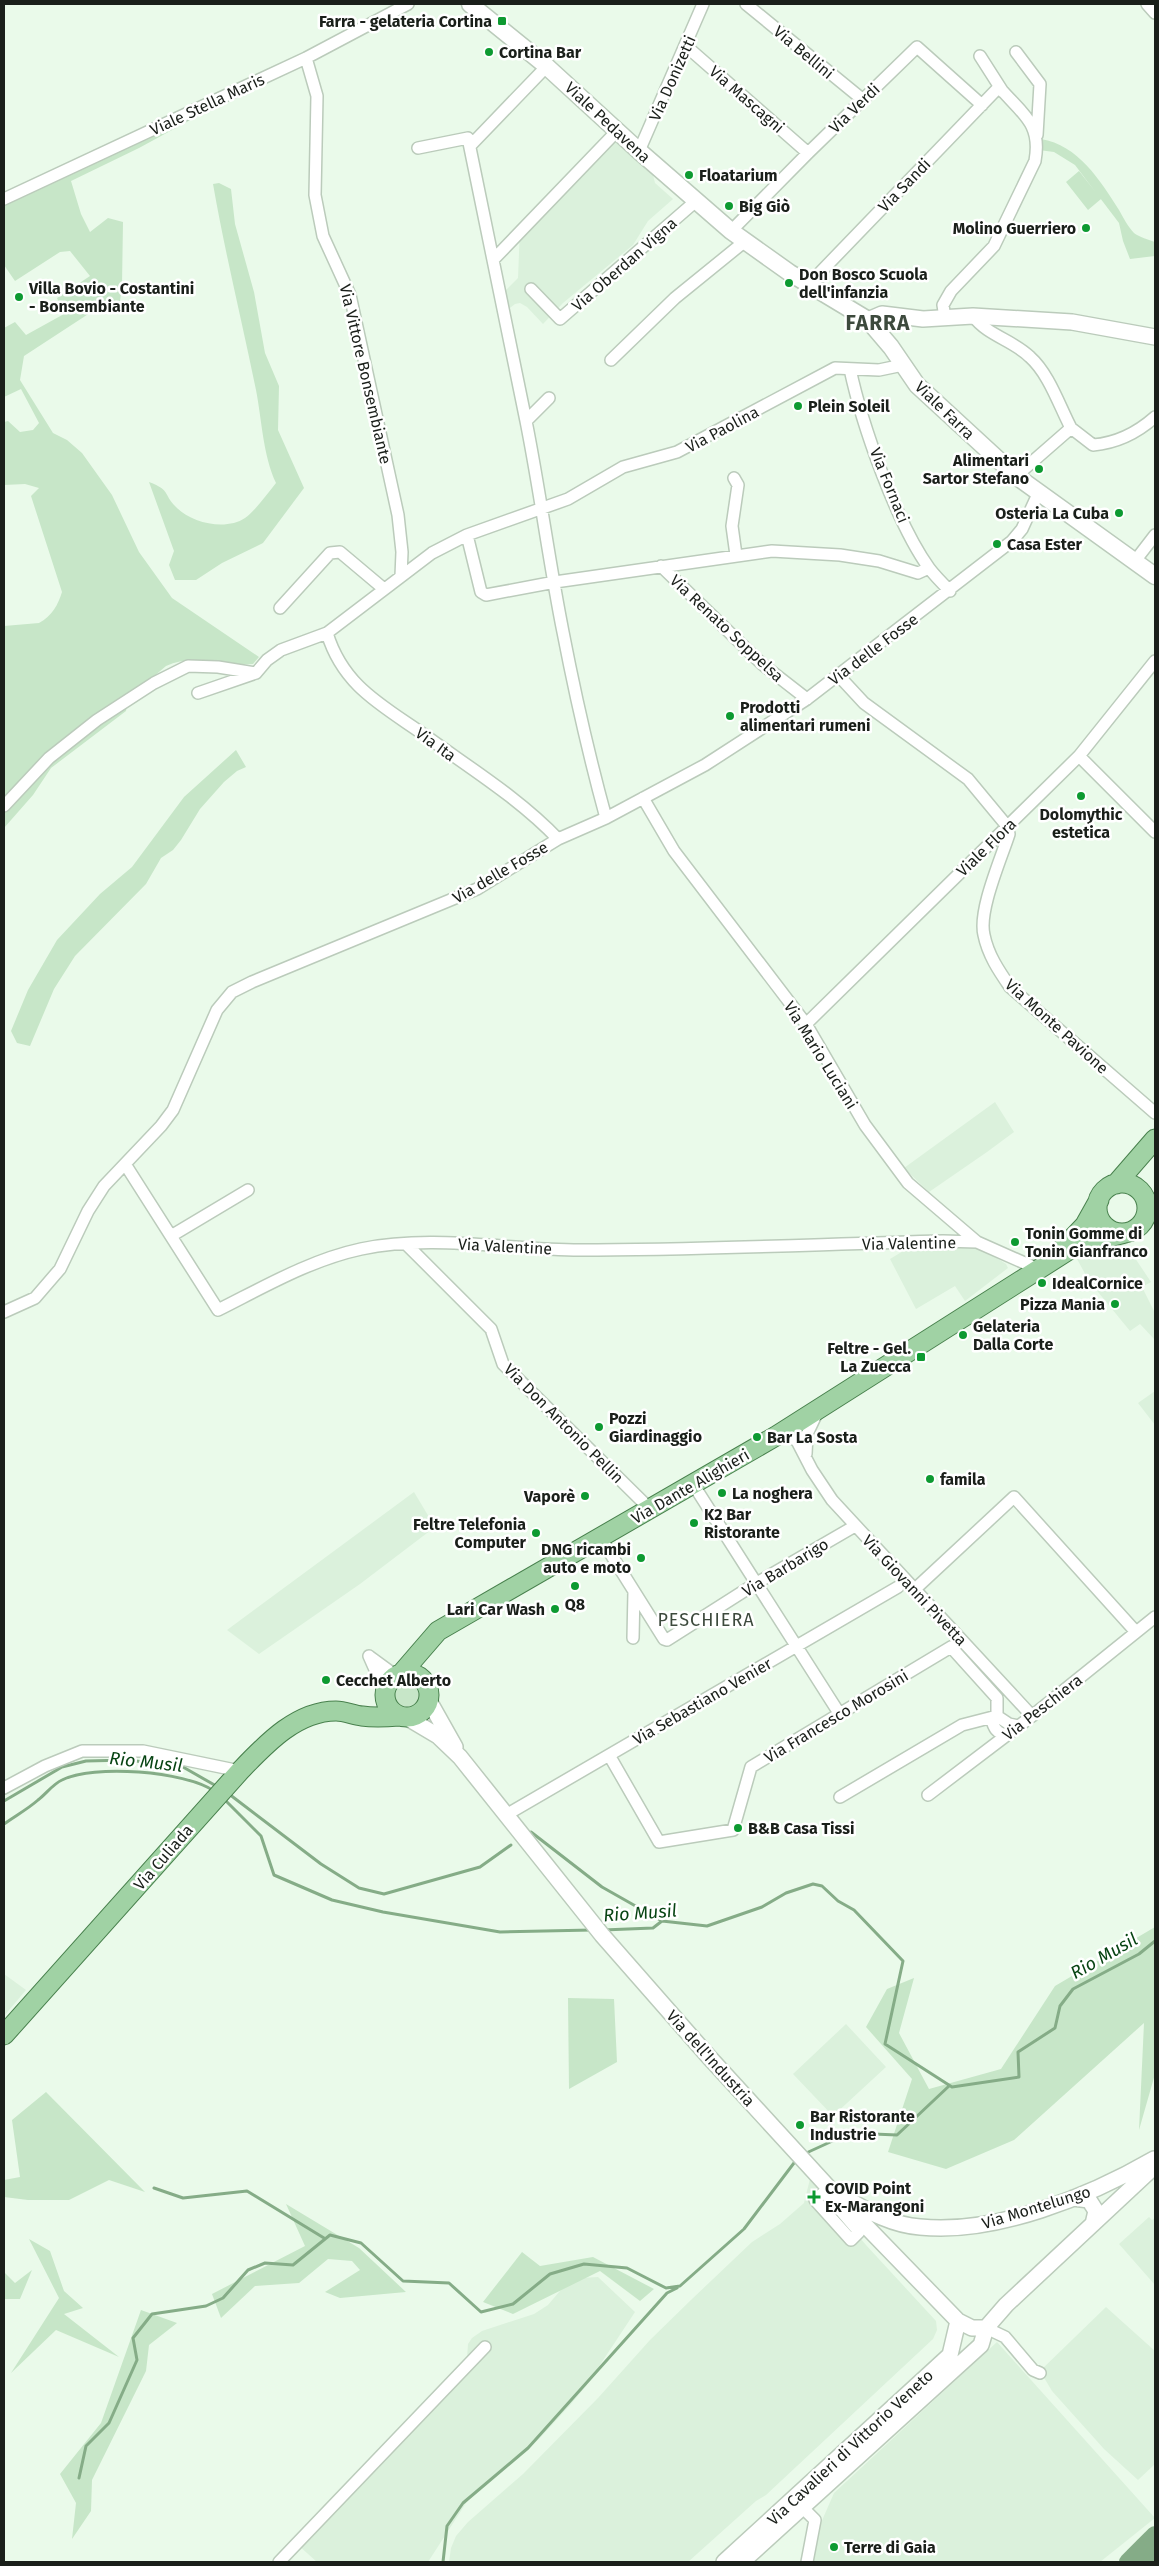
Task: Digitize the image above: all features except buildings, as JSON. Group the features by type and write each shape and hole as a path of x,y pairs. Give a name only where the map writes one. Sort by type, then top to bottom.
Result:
{"main road":[{"name":"Viale Pedavena","path":"470,4 547,66 639,152 731,232 868,320"},
{"name":"Viale Farra","path":"868,320 917,385 1016,476 1038,494 1155,576"},
{"name":"Via Dante Alighieri","path":"1038,1269 1076,1235 1109,1189 1155,1140"},
{"path":"1147,1198 1133,1186 1109,1189 1098,1202 1099,1218 1109,1230 1140,1227 1147,1214 1147,1198 1143,1161 1155,1140"},
{"name":"Via Dante Alighieri","path":"398,1675 438,1631 776,1436 1038,1269 1078,1246 1140,1227"},
{"path":"428,1693 416,1675 398,1675 390,1681 385,1695 390,1709 403,1717 418,1714 428,1693 427,1664 438,1631"},
{"name":"Via Culiada","path":"4,2035 236,1775 275,1737 293,1725 318,1714 365,1708 385,1695"},
{"name":"Via Culiada","path":"344,1712 372,1717 403,1717"}],"street":[{"name":"Viale Stella Maris","path":"4,199 306,58 408,4"},
{"name":"Via Donizetti","path":"639,152 703,4"},
{"name":"Via Bellini","path":"746,4 862,100"},
{"path":"1147,4 1155,13"},
{"name":"Via Mascagni","path":"686,46 808,152"},
{"name":"Via Verdi","path":"731,232 808,152 917,47 982,105"},
{"path":"945,318 943,305 951,291 994,246 1035,161 1040,84 1016,52"},
{"path":"980,56 1001,90 1034,128 1037,140"},
{"name":"Via Vittore Bonsembiante","path":"306,58 317,96 315,196 323,236 350,295 398,515 402,552 401,576"},
{"path":"470,146 547,66"},
{"name":"Via Sandi","path":"810,284 982,105 1001,90"},
{"path":"493,260 617,131"},
{"path":"418,148 468,138 543,506 562,629 583,732 606,818"},
{"name":"Via Oberdan Vigna","path":"531,288 560,319 696,201"},
{"path":"611,360 675,298 744,242"},
{"path":"868,320 882,314 923,319 973,316 1072,322 1155,337"},
{"path":"973,316 984,328 1030,357 1042,372 1071,428 1093,445 1121,439 1143,428 1155,418"},
{"name":"Via Paolina","path":"198,692 256,673 267,660 281,650 327,635 401,576 432,554 467,535 543,506 568,499 623,467 677,452 694,445 835,368 879,370 903,365"},
{"name":"Via Fornaci","path":"850,369 854,389 885,480 929,568 950,591"},
{"path":"526,421 549,398"},
{"path":"1016,476 1071,428"},
{"path":"734,478 738,485 732,526 736,555"},
{"name":"Via delle Fosse","path":"4,1312 35,1298 60,1269 88,1211 104,1186 172,1110 216,1010 232,992 477,888 558,839 606,818 705,765 807,699 950,591 1012,541 1022,529 1038,494"},
{"name":"Via Renato Soppelsa","path":"467,535 481,592 486,595 555,582 661,566 762,664 807,699"},
{"path":"1135,561 1155,535"},
{"path":"661,566 772,551 840,555 879,561 918,572 929,568"},
{"path":"280,608 330,553 340,552 384,589"},
{"name":"Via Ita","path":"327,635 343,666 367,696 522,805 558,839"},
{"name":"Viale Flora","path":"806,1024 1079,756 1155,661"},
{"path":"4,806 49,758 97,720 154,683 188,666 218,667 256,673"},
{"path":"838,675 864,704 968,779 1007,826"},
{"path":"1079,756 1155,832"},
{"name":"Via Mario Luciani","path":"643,798 674,851 806,1024 865,1125 908,1183 977,1242 1038,1269"},
{"name":"Via Monte Pavione","path":"1007,826 1009,834 983,915 983,934 993,962 1010,987 1155,1113"},
{"name":"Via Valentine","path":"125,1164 218,1310 331,1257 362,1249 406,1244 443,1243 578,1250 943,1241 977,1242"},
{"path":"171,1236 248,1190"},
{"name":"Via Don Antonio Pellin","path":"406,1244 491,1329 503,1364 650,1509"},
{"path":"800,1445 802,1425 816,1410"},
{"name":"Via Giovanni Pivetta","path":"807,1458 807,1434 816,1410"},
{"path":"776,1436 790,1437 800,1445"},
{"name":"Via Giovanni Pivetta","path":"800,1445 824,1490 855,1526 1032,1716"},
{"path":"693,1484 755,1584 840,1713"},
{"path":"914,1590 1014,1497 1136,1632"},
{"name":"Via Barbarigo","path":"634,1591 664,1639 668,1640 755,1584 855,1526"},
{"path":"600,1537 634,1591 633,1638"},
{"name":"Via Sebastiano Venier","path":"506,1815 898,1587"},
{"name":"Via Peschiera","path":"928,1796 1155,1618"},
{"name":"Via Francesco Morosini","path":"609,1755 659,1842 733,1830 751,1767 951,1647 997,1698 994,1717"},
{"path":"385,1695 369,1656 398,1675"},
{"name":"Via dell'Industria","path":"428,1693 460,1757"},
{"name":"Via dell'Industria","path":"403,1717 438,1736 460,1757 602,1935 794,2149 826,2190"},
{"path":"840,1798 962,1725 994,1717 1008,1724 1019,1726"},
{"path":"994,1717 994,1728 999,1734 1007,1735"},
{"path":"4,1788 45,1766 82,1751 143,1751 236,1775"},
{"name":"Via Montelungo","path":"826,2190 871,2222 918,2227 957,2228 996,2222 1073,2198 1130,2173 1155,2158"},
{"name":"Via Montelungo","path":"986,2328 1006,2305 1155,2166"},
{"path":"1073,2198 1089,2200 1096,2211 1093,2224"},
{"path":"871,2222 958,2321 972,2328 986,2328 1005,2337 1033,2370 1040,2373"},
{"name":"Via Cavalieri di Vittorio Veneto","path":"724,2562 950,2355 958,2321"},
{"name":"Via Cavalieri di Vittorio Veneto","path":"742,2562 981,2345 986,2328"},
{"path":"279,2562 485,2347"},
{"path":"802,2507 815,2520 807,2562"}],"shaded area":[{"path":"194,108 194,118 139,148 71,181 81,214 90,232 108,218 123,222 120,301 106,310 96,309 24,356 20,380 53,433 67,440 82,453 112,495 139,552 172,598 259,657 253,664 198,660 177,662 166,666 4,804 4,626 39,623 54,610 62,592 31,496 39,488 25,484 4,485 4,422 8,421 20,432 33,430 39,423 21,389 4,397 4,328 15,322 26,335 64,314 57,298 90,276 70,251 60,252 15,281 4,265 4,199"},
{"path":"612,136 653,175 655,183 673,199 648,221 633,245 563,303 543,324 527,307 520,303 515,304 501,315 497,299 518,278 520,228"},
{"path":"1041,139 1066,148 1087,166 1104,187 1132,231 1155,242 1155,256 1130,259 1119,223 1075,165 1054,152 1039,150"},
{"path":"1079,171 1101,199 1088,210 1066,182"},
{"path":"219,183 231,189 235,224 254,292 265,353 279,386 278,430 304,488 263,543 222,563 196,580 175,580 169,565 174,551 149,482 164,490 182,513 199,521 219,524 237,522 245,518 276,483 268,461 256,390 213,184"},
{"path":"128,699 126,711 51,768 33,795 4,828 4,809 28,782"},
{"path":"236,750 246,767 237,771 224,782 200,809 173,850 161,858 146,884 75,956 54,989 30,1046 17,1043 11,1031 28,990 57,940 100,894 132,867 184,797"},
{"path":"995,1102 1014,1132 987,1152 929,1192 904,1168"},
{"path":"918,1242 978,1246 1006,1264 1008,1268 965,1301 955,1286 916,1309 890,1259"},
{"path":"1125,1243 1151,1282 1142,1287 1155,1313 1155,1340 1140,1324 1130,1331 1089,1281 1077,1259 1104,1247"},
{"path":"1155,1391 1155,1425 1138,1403"},
{"path":"414,1492 435,1527 360,1584 259,1654 227,1630"},
{"path":"407,1675 418,1678 424,1684 427,1695 424,1706 418,1712 407,1715 396,1712 390,1706 387,1695 390,1684 396,1678"},
{"path":"1155,1927 1155,2074 1139,2130 1144,2023 1014,2140 946,2169 888,2152 912,2079 866,2027 887,1989 914,1978 899,2033 929,2089 1001,2069 1055,1986"},
{"path":"4,1974 26,1990 4,2016"},
{"path":"568,1998 614,1999 617,2062 569,2089"},
{"path":"846,2024 886,2067 833,2116 793,2074"},
{"path":"46,2092 145,2192 109,2180 69,2200 28,2200 4,2197 4,2180 20,2177 12,2120"},
{"path":"810,2179 866,2245 936,2321 937,2330 933,2339 766,2495 756,2501 688,2562 449,2562 451,2548 456,2536 468,2522 523,2474 598,2398 650,2340 752,2242 780,2224 804,2203"},
{"path":"286,2204 359,2248 406,2292 340,2298 325,2292 360,2270 352,2261 328,2259 299,2283 255,2286 221,2318 212,2294 305,2246"},
{"path":"1149,2217 1152,2220 1155,2218 1155,2285 1119,2244"},
{"path":"29,2239 50,2251 64,2291 83,2308 64,2314 119,2357 56,2330 11,2373 59,2298"},
{"path":"522,2252 540,2266 593,2257 654,2289 640,2301 600,2271 513,2314 483,2302"},
{"path":"32,2270 20,2299 4,2299 4,2272 15,2283"},
{"path":"598,2277 635,2312 586,2386 538,2440 468,2500 428,2562 317,2562 298,2545 439,2396 434,2391 467,2358 468,2344 472,2338 482,2331 534,2314 548,2305 565,2285 581,2278"},
{"path":"1106,2307 1155,2351 1155,2464 1138,2480 1104,2449 1052,2391 1040,2371"},
{"path":"141,2310 177,2323 149,2345 146,2371 92,2480 91,2511 72,2539 76,2503 60,2474 101,2423"},
{"path":"997,2342 1155,2518 1100,2562 804,2562 834,2493"},
{"path":"1155,2538 1155,2562 1124,2562"}],"waterway":[{"path":"4,1801 62,1767 86,1761 128,1760 183,1767 218,1787"},
{"name":"Rio Musil","path":"4,1824 41,1798 62,1780 76,1775 95,1772 139,1772 161,1775 200,1784 214,1791"},
{"path":"229,1794 321,1864 359,1888 384,1894 480,1867 511,1845"},
{"name":"Rio Musil","path":"223,1798 261,1836 274,1875 332,1900 383,1912 500,1932 592,1930"},
{"path":"531,1832 602,1887 662,1921"},
{"name":"Rio Musil","path":"603,1930 653,1928 662,1921 707,1926 762,1907 786,1893 813,1884 822,1886 838,1901 854,1910 903,1961 885,2044 952,2087 1019,2077 1018,2052 1055,2028 1060,2006 1073,1989 1139,1954 1155,1941"},
{"path":"804,2154 850,2133 897,2135 949,2086"},
{"path":"79,2478 86,2446 109,2423 137,2360 133,2338 152,2314 206,2306 223,2298 248,2270 265,2263 293,2265 330,2235 361,2243 403,2281 449,2283 481,2312 513,2304 550,2274 584,2264 627,2268 666,2288 680,2286 744,2229 797,2159"},
{"path":"154,2188 183,2198 247,2191 324,2238"},
{"path":"443,2562 447,2526 463,2503 528,2448 667,2293 677,2288"},
{"path":"1128,2562 1155,2535"}],"place":[{"name":"Farra - gelateria Cortina","path":"502,21"},
{"name":"Cortina Bar","path":"489,52"},
{"name":"Floatarium","path":"689,175"},
{"name":"Big Giò","path":"729,206"},
{"name":"Molino Guerriero","path":"1086,228"},
{"name":"Don Bosco Scuola dell'infanzia","path":"789,283"},
{"name":"Villa Bovio - Costantini - Bonsembiante","path":"19,297"},
{"name":"Plein Soleil","path":"798,406"},
{"name":"Alimentari Sartor Stefano","path":"1039,469"},
{"name":"Osteria La Cuba","path":"1119,513"},
{"name":"Casa Ester","path":"997,544"},
{"name":"Prodotti alimentari rumeni","path":"730,716"},
{"name":"Dolomythic estetica","path":"1081,796"},
{"name":"Tonin Gomme di Tonin Gianfranco","path":"1015,1242"},
{"name":"IdealCornice","path":"1042,1283"},
{"name":"Pizza Mania","path":"1115,1304"},
{"name":"Gelateria Dalla Corte","path":"963,1335"},
{"name":"Feltre - Gel. La Zuecca","path":"921,1357"},
{"name":"Pozzi Giardinaggio","path":"599,1427"},
{"name":"Bar La Sosta","path":"757,1437"},
{"name":"famila","path":"930,1479"},
{"name":"La noghera","path":"722,1493"},
{"name":"Vaporè","path":"585,1496"},
{"name":"K2 Bar Ristorante","path":"694,1523"},
{"name":"Feltre Telefonia Computer","path":"536,1533"},
{"name":"DNG ricambi auto e moto","path":"641,1558"},
{"name":"Q8","path":"575,1586"},
{"name":"Lari Car Wash","path":"555,1609"},
{"name":"Cecchet Alberto","path":"326,1680"},
{"name":"B&B Casa Tissi","path":"738,1828"},
{"name":"Bar Ristorante Industrie","path":"800,2125"},
{"name":"COVID Point Ex-Marangoni","path":"814,2197"},
{"name":"Terre di Gaia","path":"834,2547"}],"district":[{"name":"FARRA","path":"878,323"},
{"name":"PESCHIERA","path":"706,1620"}]}
